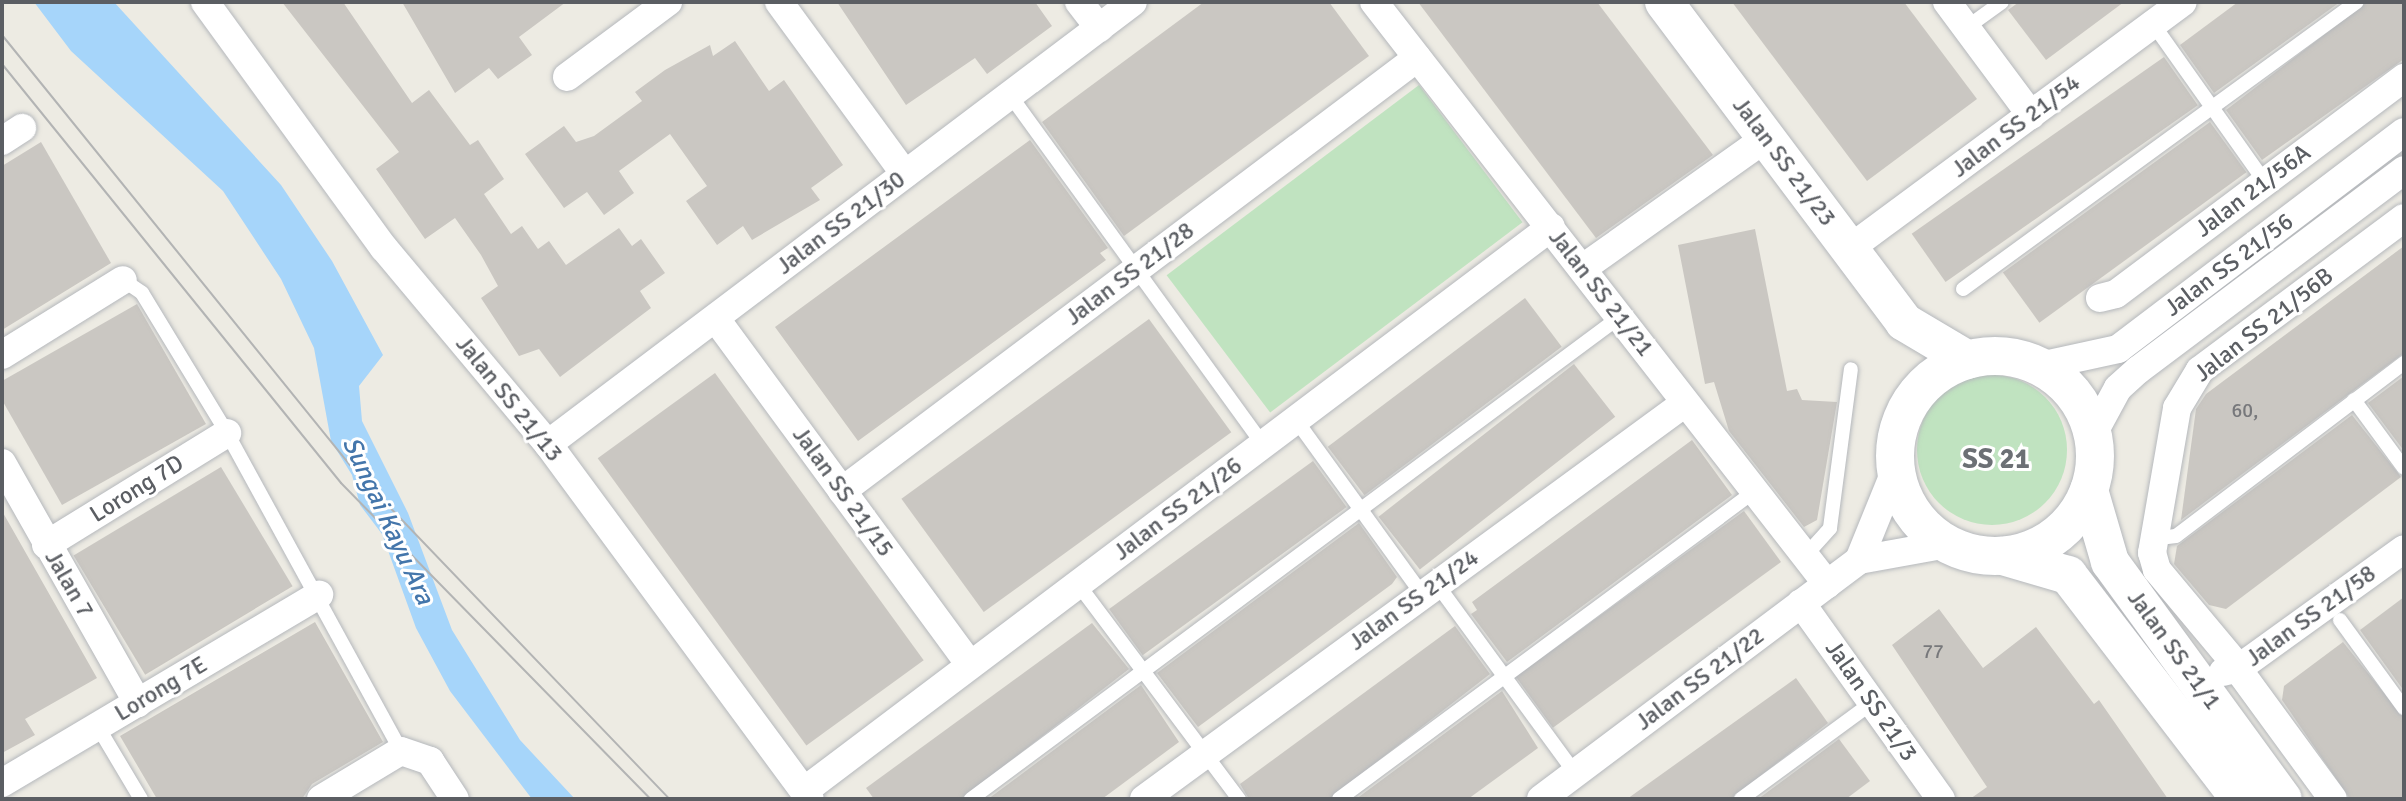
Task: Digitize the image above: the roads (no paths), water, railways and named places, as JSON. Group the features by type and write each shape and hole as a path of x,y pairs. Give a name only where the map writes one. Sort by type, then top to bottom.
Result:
{"street":[{"name":"Jalan SS 21/13","path":"205,2 384,248 548,444 807,795"},
{"path":"567,77 668,2"},
{"path":"779,2 905,174"},
{"path":"1079,2 1099,28"},
{"name":"Jalan SS 21/30","path":"548,444 1133,2"},
{"name":"Jalan SS 21/23","path":"1664,2 1904,322 1968,360"},
{"path":"1947,2 2031,115"},
{"name":"Jalan SS 21/54","path":"1849,249 2183,2"},
{"name":"Jalan SS 21/21","path":"1383,5 1417,58 1827,584"},
{"name":"Jalan SS 21/28","path":"842,491 1417,58"},
{"name":"Jalan 21/56A","path":"2100,298 2116,294 2404,78"},
{"name":"Jalan SS 21/56","path":"2040,366 2118,349 2404,132"},
{"path":"1583,268 1766,138"},
{"name":"Jalan SS 21/56","path":"2093,434 2118,388 2138,370 2404,170"},
{"name":"Jalan SS 21/56B","path":"2151,539 2187,385 2404,218"},
{"name":"Jalan SS 21/26","path":"807,795 970,665 1551,227"},
{"path":"2,355 123,280"},
{"name":"Jalan SS 21/15","path":"716,319 970,665"},
{"name":"Jalan SS 21/23","path":"1904,322 1917,394"},
{"path":"1993,356 2040,366 2081,404 2093,434 2089,490 2056,535 2003,556 1948,544 1913,514 1896,469 1896,442 1917,394 1968,360 1993,356"},
{"name":"Jalan SS 21/24","path":"1144,799 1685,403"},
{"name":"Lorong 7D","path":"46,545 227,433"},
{"name":"Jalan 7","path":"2,463 10,497 46,545 138,703"},
{"path":"1859,560 1896,469"},
{"name":"Jalan SS 21/1","path":"2089,490 2110,562 2283,799"},
{"path":"2151,539 2157,570 2241,672 2333,799"},
{"name":"Jalan SS 21/22","path":"1559,790 1859,560 1948,544"},
{"name":"Jalan SS 21/58","path":"2241,672 2404,549"},
{"name":"Jalan SS 21/1","path":"2003,556 2068,575 2240,799"},
{"name":"Jalan SS 21/58","path":"2172,651 2214,674 2241,672 2404,560"},
{"name":"Lorong 7E","path":"2,783 319,595"},
{"name":"Jalan SS 21/3","path":"1801,603 1873,702 1932,796"},
{"name":"Jalan SS 21/58","path":"2241,672 2240,708 2254,759"},
{"path":"321,799 401,751 430,761 455,799"}],"lane":[{"path":"1966,28 2002,2"},
{"path":"1963,289 2357,2"},
{"path":"2153,24 2265,182"},
{"path":"1010,95 1263,445"},
{"path":"123,280 142,293 227,433 319,595 401,751"},
{"path":"971,799 1621,316"},
{"path":"2151,539 2176,536 2404,363"},
{"path":"1806,555 1830,528 1851,369"},
{"path":"2354,400 2404,468"},
{"path":"1296,420 1362,509 1504,676 1559,790"},
{"path":"1339,799 1755,491"},
{"path":"1078,584 1239,799"},
{"path":"2340,620 2404,708"},
{"path":"1741,799 1873,702"},
{"path":"98,727 141,799"}],"water":[{"name":"Sungai Kayu Ara","path":"34,2 114,2 281,185 332,261 383,355 359,386 362,421 408,513 452,630 520,740 575,799 532,799 450,691 416,628 382,534 360,505 352,475 331,441 314,348 281,279 223,191 71,51"}],"tram line":[{"path":"2,35 354,470 670,799"},
{"path":"2,64 341,483 650,799"}],"district":[{"name":"SS 21","path":"1996,459"}]}
